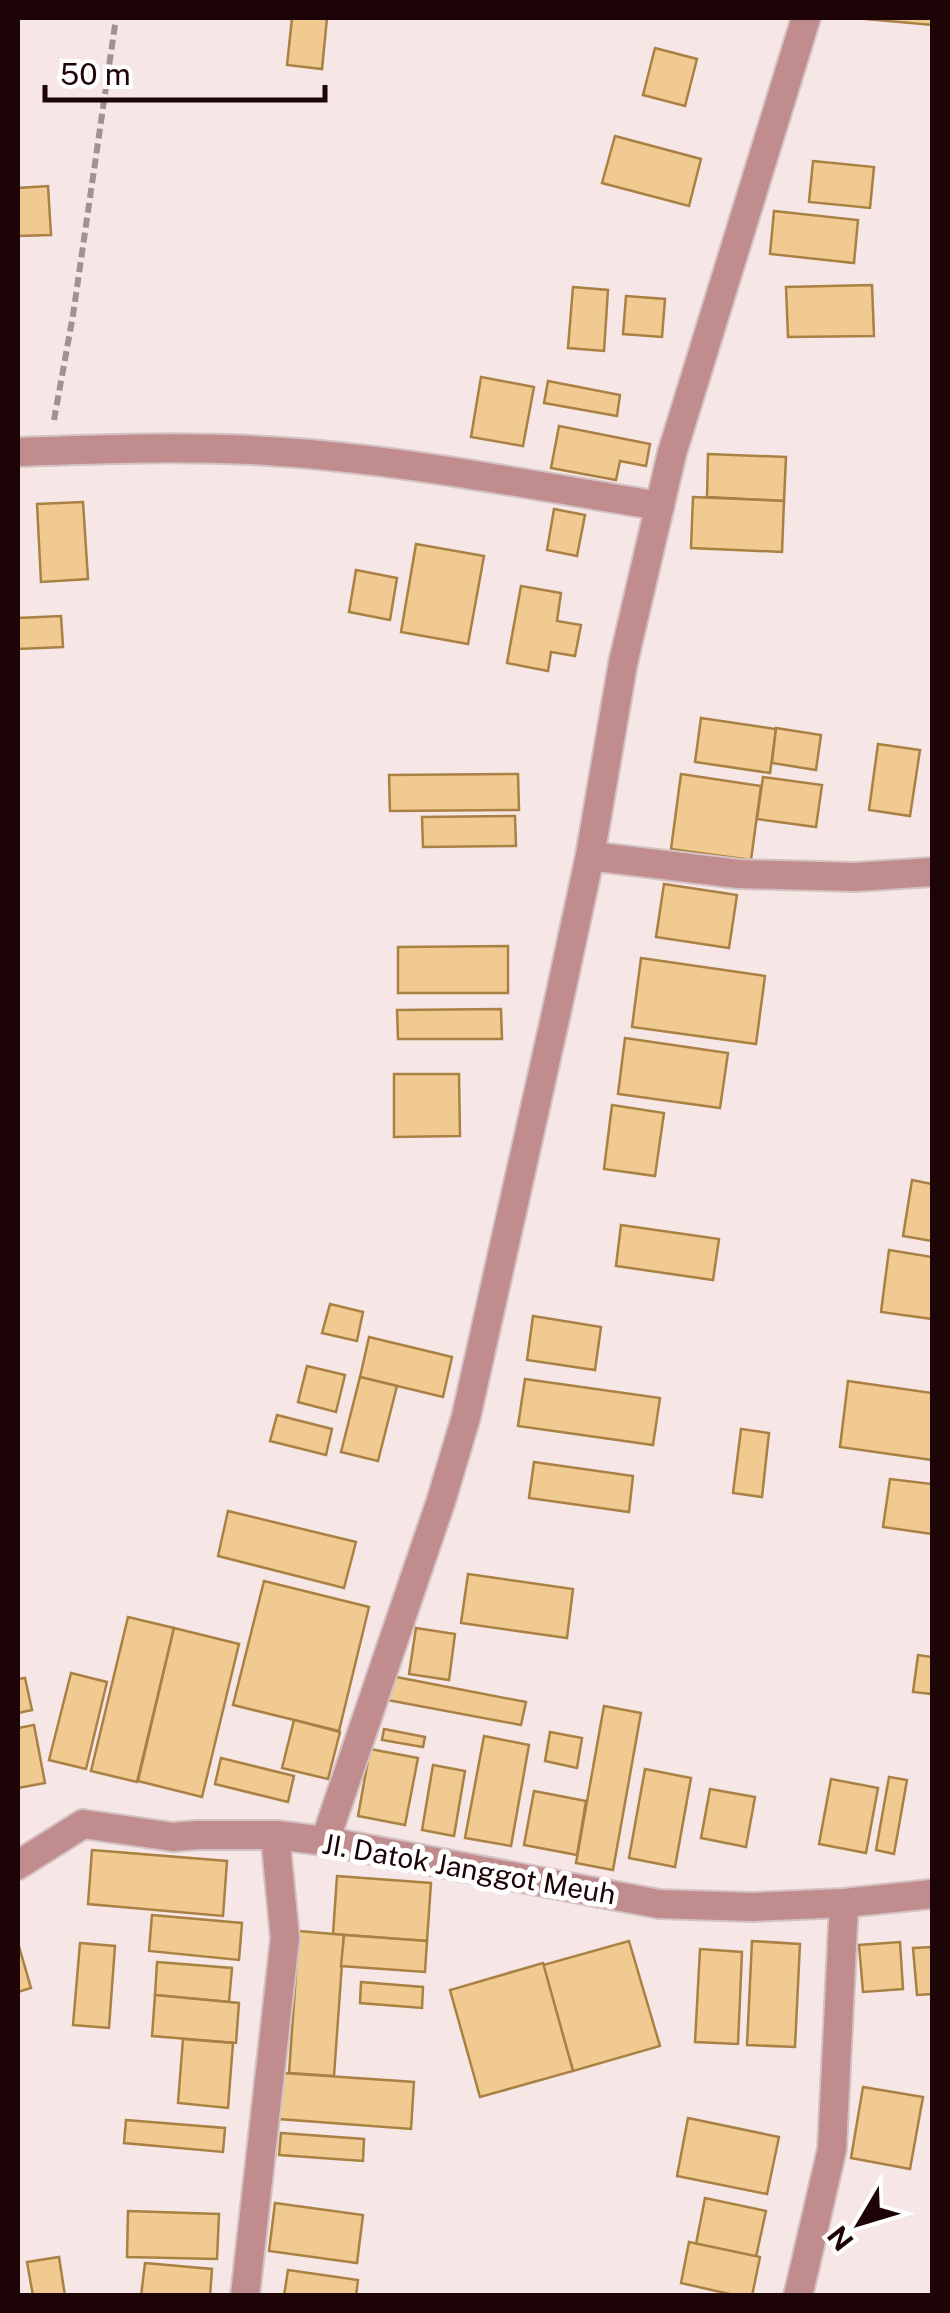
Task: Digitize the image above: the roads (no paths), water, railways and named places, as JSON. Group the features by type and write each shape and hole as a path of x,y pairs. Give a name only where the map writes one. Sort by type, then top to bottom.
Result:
{"street":[{"path":"325,1841 442,1501 466,1417 590,856 624,663 672,454 806,18"},
{"path":"18,452 267,451 470,474 660,506"},
{"path":"590,856 739,874 855,878 932,872"},
{"name":"JI. Datok Janggot Meuh","path":"18,1865 83,1824 172,1837 275,1835 325,1841 660,1904 752,1908 932,1894"},
{"path":"245,2296 285,1938 275,1835"},
{"path":"798,2296 832,2149 844,1903"}]}
